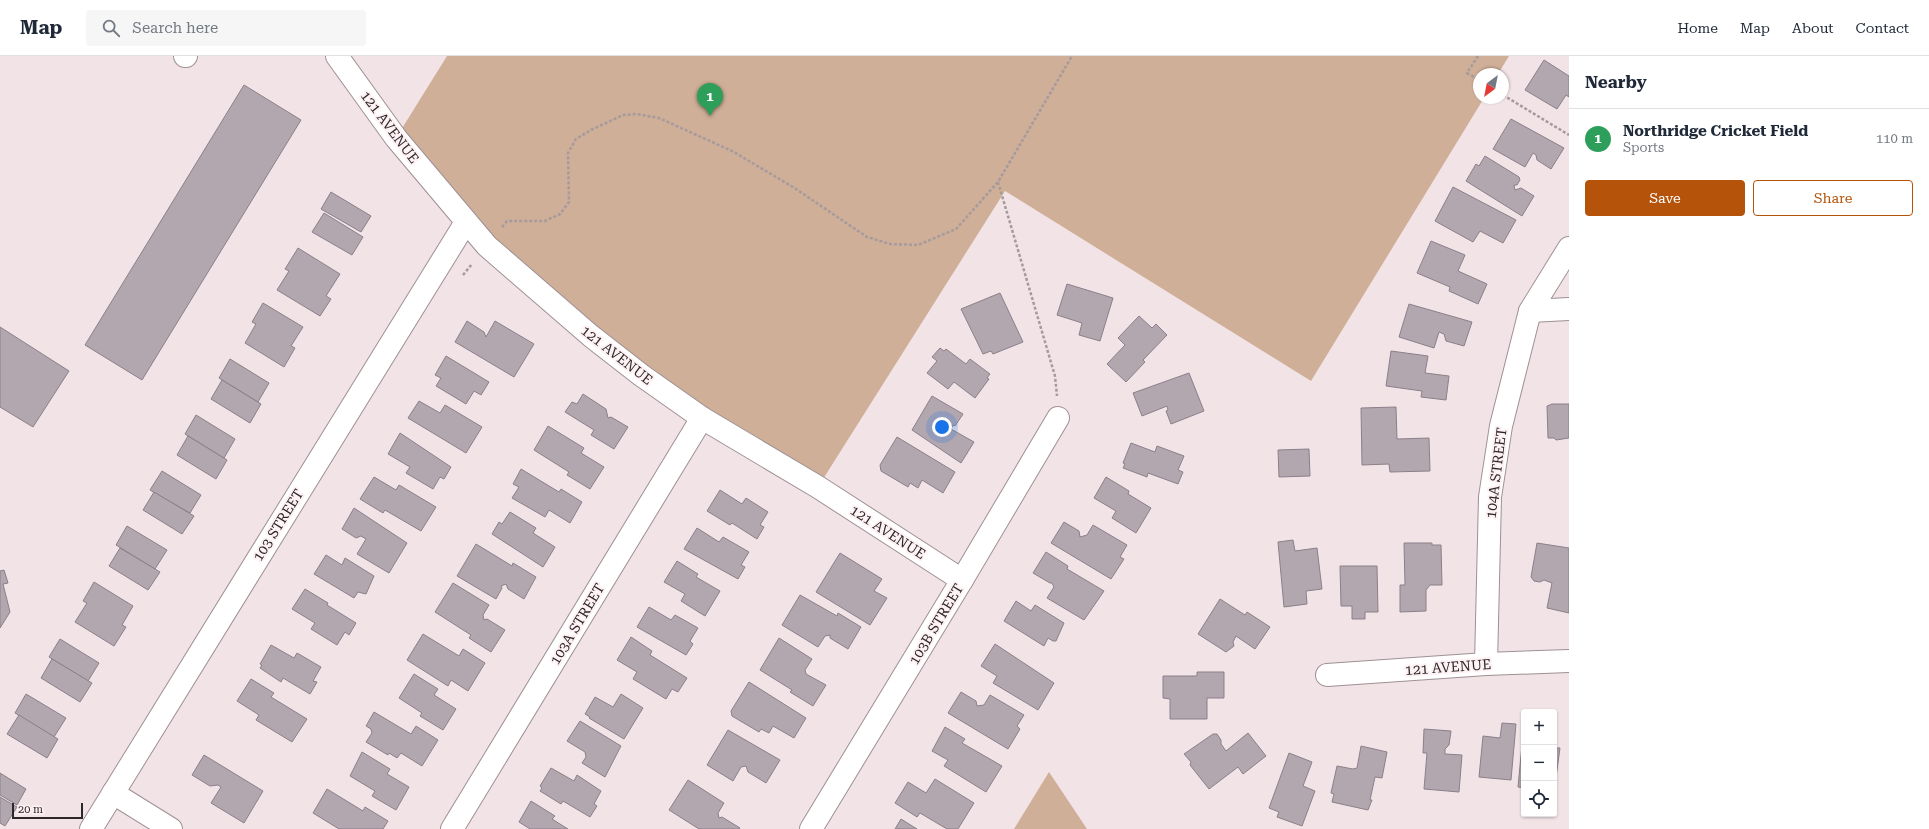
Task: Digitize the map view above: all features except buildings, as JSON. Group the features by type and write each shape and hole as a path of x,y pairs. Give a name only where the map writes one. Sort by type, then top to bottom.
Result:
{"street":[{"name":"121 AVENUE","path":"337,56 396,138 466,222 488,246 591,336 641,375 702,418 818,487 962,580"},
{"name":"103 STREET","path":"91,829 466,222"},
{"name":"104A STREET","path":"1486,664 1490,497 1501,426 1530,310 1569,248"},
{"path":"1530,310 1569,309"},
{"name":"103A STREET","path":"452,829 702,418"},
{"name":"103B STREET","path":"811,829 1058,418"},
{"name":"121 AVENUE","path":"1326,675 1486,664 1569,661"},
{"path":"113,793 171,829"}],"path":[{"path":"462,276 507,221 544,221 560,214 569,202 568,153 576,140 590,130 623,115 637,114 658,118 732,151 793,187 867,237 890,244 918,245 956,229 998,182 1072,56"},
{"path":"1473,76 1467,73 1478,56"},
{"path":"1509,98 1569,135"},
{"path":"998,182 1055,376 1058,418"}],"shaded area":[{"path":"447,56 1509,56 1502,68 1473,68 1473,104 1480,104 1311,381 1005,191 818,487 591,336 396,138"},
{"path":"1049,772 1087,829 1014,829"}],"place":[{"name":"Northridge Cricket Field","path":"710,116"}]}
